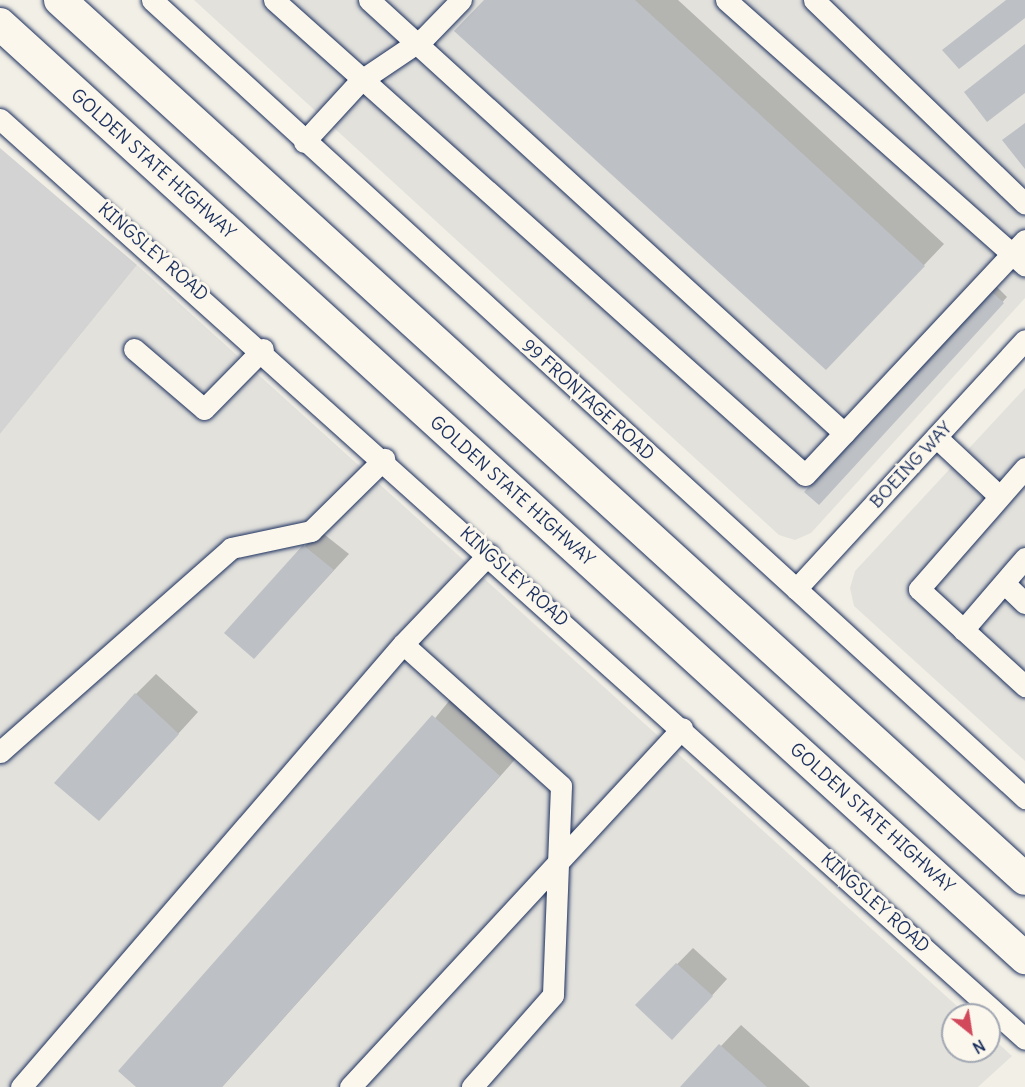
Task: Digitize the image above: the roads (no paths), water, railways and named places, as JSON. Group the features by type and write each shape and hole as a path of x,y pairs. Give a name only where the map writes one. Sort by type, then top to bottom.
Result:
{"highway":[{"path":"60,0 1025,879"},
{"name":"GOLDEN STATE HIGHWAY","path":"4,31 1025,958"}],"street":[{"name":"99 FRONTAGE ROAD","path":"152,0 304,142 1025,798"},
{"path":"369,0 844,432"},
{"path":"304,142 360,81 414,41 424,38 461,0"},
{"path":"284,3 360,81 805,475 844,432 1021,253 726,0"},
{"path":"814,0 1025,204"},
{"name":"KINGSLEY ROAD","path":"0,119 262,349 1025,1039"},
{"name":"BOEING WAY","path":"796,589 1025,340"},
{"path":"134,349 204,409 262,349"},
{"path":"936,437 999,496"},
{"path":"0,752 231,548 310,531 384,459"},
{"path":"1025,468 919,589 1025,686"},
{"path":"21,1087 403,644 489,554"},
{"path":"963,630 1025,558"},
{"path":"1004,583 1025,603"},
{"path":"403,644 561,786 553,995 472,1087"},
{"path":"350,1087 557,866 682,728"}]}
